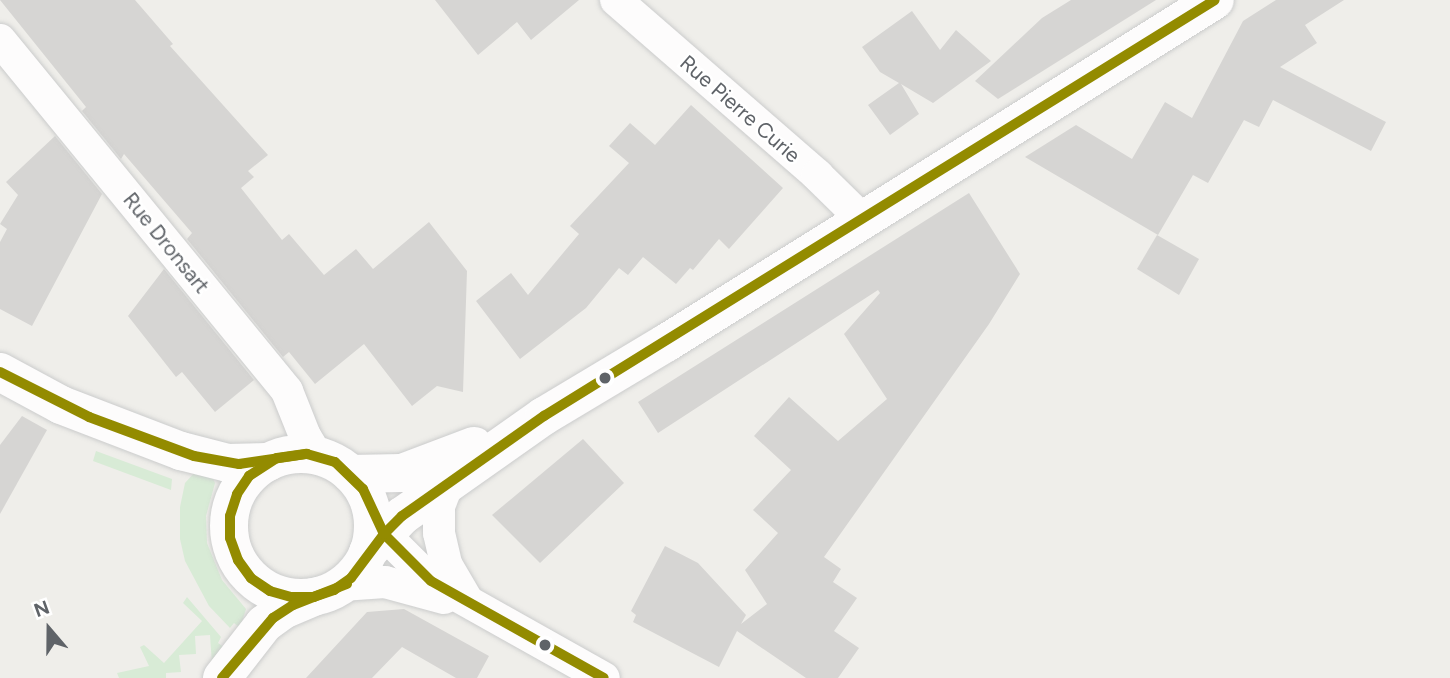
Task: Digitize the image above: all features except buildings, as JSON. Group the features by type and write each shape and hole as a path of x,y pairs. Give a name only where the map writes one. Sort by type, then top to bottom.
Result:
{"street":[{"name":"Rue Pierre Curie","path":"616,0 817,175 863,220"},
{"path":"222,678 264,624 283,610 328,591 358,571 375,534 544,416 1215,0"},
{"name":"Rue Dronsart","path":"0,40 287,391 305,436 317,456"},
{"path":"0,372 61,405 181,451 228,463 268,462 297,454 317,456 335,462 351,474 363,489 375,534 431,581 472,607 604,678"},
{"path":"351,474 388,475 422,467 544,416"},
{"path":"268,462 242,484 232,505 229,527 233,549 244,569 270,591 291,597 367,582 402,585 472,607"},
{"path":"448,483 437,519 441,546 454,580 472,607"}],"green space":[{"path":"96,451 172,479 171,490 93,461"},
{"path":"196,471 212,477 215,483 206,516 207,543 222,580 246,609 240,628 234,623 230,628 209,606 185,561 180,539 180,507 185,483"},
{"path":"187,597 221,637 218,643 225,648 212,664 210,635 195,636 196,654 179,655 181,672 166,673 166,678 119,678 117,673 149,666 140,647 144,645 164,663 202,621 183,603"}],"transit line":[{"path":"384,534 402,516 544,416 1215,0"},
{"path":"0,372 89,417 194,456 239,464 307,454"},
{"path":"307,454 335,462 363,489 384,534 351,578 334,590 314,597 291,597 270,591 251,578 238,560 230,538 230,516 237,494 249,476 277,458 307,454"},
{"path":"384,534 431,581 604,678"},
{"path":"222,678 273,618 293,605 347,584"}]}
